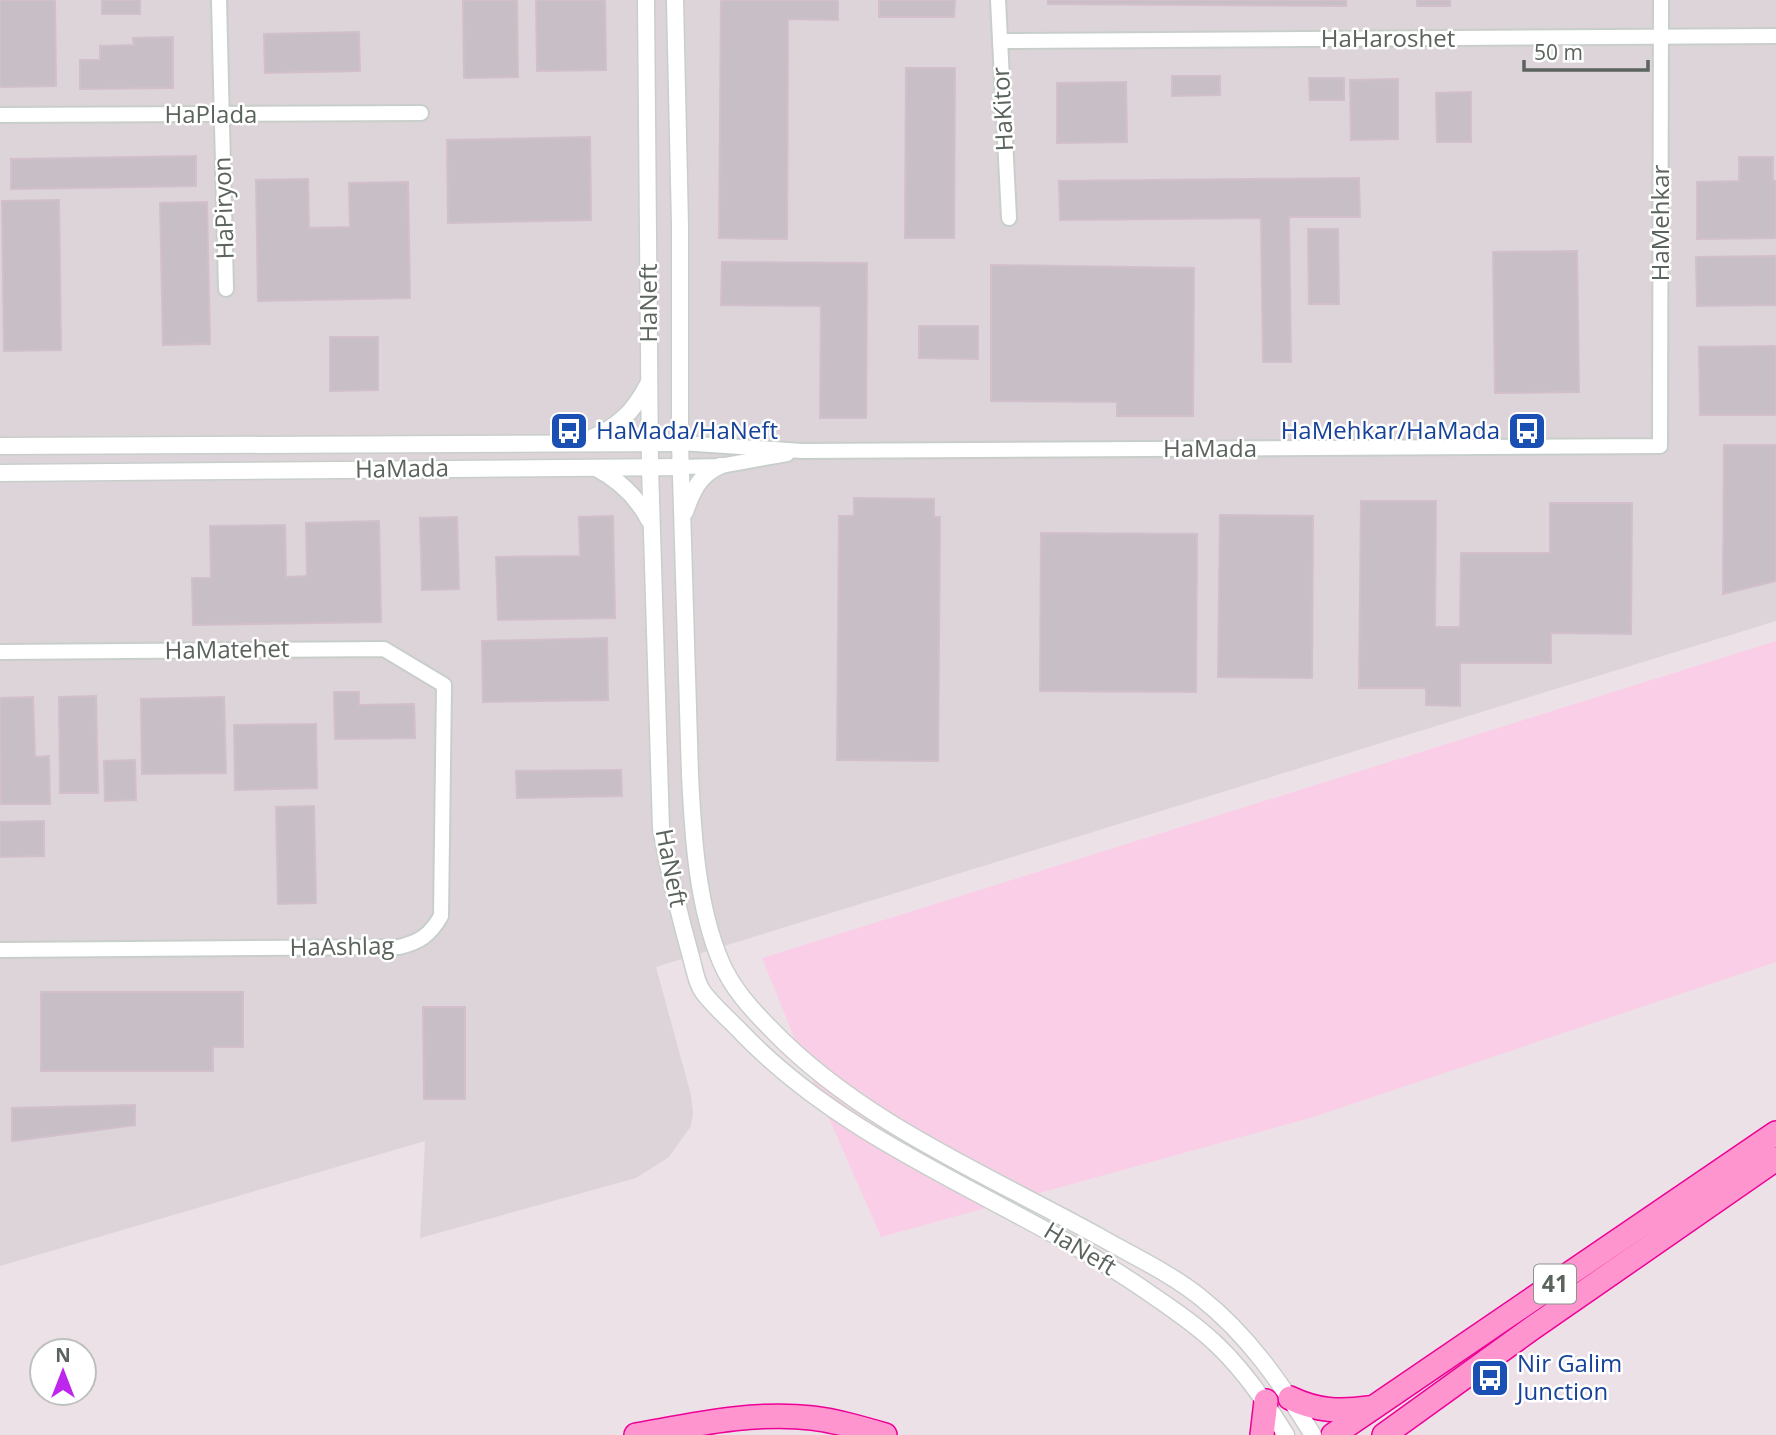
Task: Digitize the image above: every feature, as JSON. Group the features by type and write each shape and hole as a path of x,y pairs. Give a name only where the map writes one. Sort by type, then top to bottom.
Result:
{"highway":[{"name":"41","path":"1333,1435 1776,1133"},
{"name":"41","path":"1384,1435 1404,1425 1776,1159"},
{"path":"1290,1398 1320,1410 1344,1411 1376,1407"},
{"path":"1262,1435 1266,1401"},
{"path":"636,1435 718,1421 777,1417 811,1418 885,1435"}],"street":[{"name":"HaPiryon","path":"219,0 226,289"},
{"name":"HaNeft","path":"646,0 649,442 661,828 671,883 701,990 766,1057 841,1116 882,1142 1068,1241 1181,1315 1214,1342 1238,1367 1266,1401 1286,1435"},
{"name":"HaNeft","path":"675,0 680,225 680,443 692,825 710,932 721,963 737,992 785,1044 852,1099 1149,1264 1198,1295 1233,1326 1259,1355 1313,1435"},
{"name":"HaKitor","path":"999,0 1009,218"},
{"name":"HaMehkar","path":"1660,446 1661,0"},
{"name":"HaHaroshet","path":"1000,41 1776,36"},
{"name":"HaPlada","path":"0,115 421,113"},
{"path":"580,442 602,433 626,418 650,382"},
{"name":"HaMada","path":"0,446 649,442 802,451 1660,446"},
{"name":"HaMada","path":"0,473 720,466 802,451"},
{"path":"682,521 697,485 711,470 720,466"},
{"path":"593,467 626,489 639,503 651,524"},
{"name":"HaMatehet","path":"0,652 384,649 444,685"},
{"name":"HaAshlag","path":"0,950 399,947 420,942 433,930 441,916 444,685"}],"shaded area":[{"path":"0,0 1776,0 1776,621 656,967 691,1095 693,1113 691,1126 669,1157 636,1178 420,1238 425,1141 0,1266"}],"sand":[{"path":"1776,641 1776,962 1313,1117 881,1237 762,958"}],"building":[{"path":"0,0 55,0 56,86 0,87"},
{"path":"102,0 140,0 140,14 102,14"},
{"path":"463,0 517,0 518,77 464,78"},
{"path":"536,0 605,0 606,70 537,71"},
{"path":"721,0 838,0 838,20 788,19 787,239 719,238"},
{"path":"879,0 955,0 954,17 879,17"},
{"path":"1048,0 1346,0 1346,6 1048,4"},
{"path":"1417,0 1450,0 1450,6 1417,6"},
{"path":"359,32 360,71 265,73 264,34"},
{"path":"173,37 173,88 80,89 80,60 100,60 100,46 134,45 133,38"},
{"path":"906,68 955,68 954,238 905,238"},
{"path":"1172,76 1220,76 1220,95 1172,96"},
{"path":"1309,78 1344,78 1344,100 1310,100"},
{"path":"1398,79 1398,139 1351,140 1350,80"},
{"path":"1126,82 1127,142 1057,143 1057,83"},
{"path":"1471,92 1471,142 1437,142 1436,93"},
{"path":"590,137 591,220 448,223 447,140"},
{"path":"196,156 196,186 11,189 11,159"},
{"path":"1739,157 1773,157 1773,181 1776,181 1776,238 1697,239 1697,182 1739,181"},
{"path":"1359,178 1360,217 1289,217 1291,362 1263,362 1261,218 1060,220 1059,181"},
{"path":"308,179 309,228 350,227 349,183 408,182 410,298 258,301 256,180"},
{"path":"59,200 61,350 4,351 2,201"},
{"path":"207,202 210,344 163,345 160,203"},
{"path":"1308,229 1338,229 1339,304 1309,304"},
{"path":"1577,251 1579,392 1495,393 1493,252"},
{"path":"1776,256 1776,305 1697,306 1696,257"},
{"path":"722,262 867,263 866,418 820,418 821,306 721,305"},
{"path":"991,265 1194,268 1193,416 1117,416 1117,402 991,401"},
{"path":"919,326 978,326 978,359 919,358"},
{"path":"330,337 378,337 378,390 330,391"},
{"path":"1776,346 1776,415 1700,415 1699,347"},
{"path":"1724,445 1776,445 1776,581 1723,594"},
{"path":"854,498 934,499 934,517 940,517 938,761 837,760 839,516 854,516"},
{"path":"1361,501 1436,501 1435,627 1460,627 1461,553 1550,553 1550,503 1632,503 1631,634 1551,633 1551,663 1460,663 1460,706 1426,705 1426,688 1359,688"},
{"path":"1220,515 1313,516 1312,678 1218,677"},
{"path":"613,516 615,618 498,620 496,557 580,556 579,517"},
{"path":"457,517 459,589 422,590 420,518"},
{"path":"379,521 381,622 193,625 192,578 211,578 210,526 285,525 286,577 307,576 306,523"},
{"path":"1041,533 1197,534 1196,692 1040,691"},
{"path":"607,638 608,700 483,702 482,641"},
{"path":"334,692 359,692 359,705 414,704 415,738 335,739"},
{"path":"96,696 98,793 60,793 59,697"},
{"path":"33,697 35,757 49,756 50,804 1,804 0,698"},
{"path":"224,697 226,773 142,774 141,699"},
{"path":"316,724 317,788 235,790 234,725"},
{"path":"135,760 136,800 105,801 104,761"},
{"path":"621,770 622,796 517,798 516,771"},
{"path":"314,806 316,903 278,904 276,807"},
{"path":"44,821 44,856 0,857 0,822"},
{"path":"41,992 243,992 243,1047 213,1047 213,1071 41,1071"},
{"path":"423,1007 465,1007 465,1099 424,1099"},
{"path":"135,1105 135,1125 12,1141 12,1108"}],"place":[{"name":"HaMada/HaNeft","path":"569,431"},
{"name":"HaMehkar/HaMada","path":"1527,431"},
{"name":"Nir Galim Junction","path":"1490,1378"}]}
